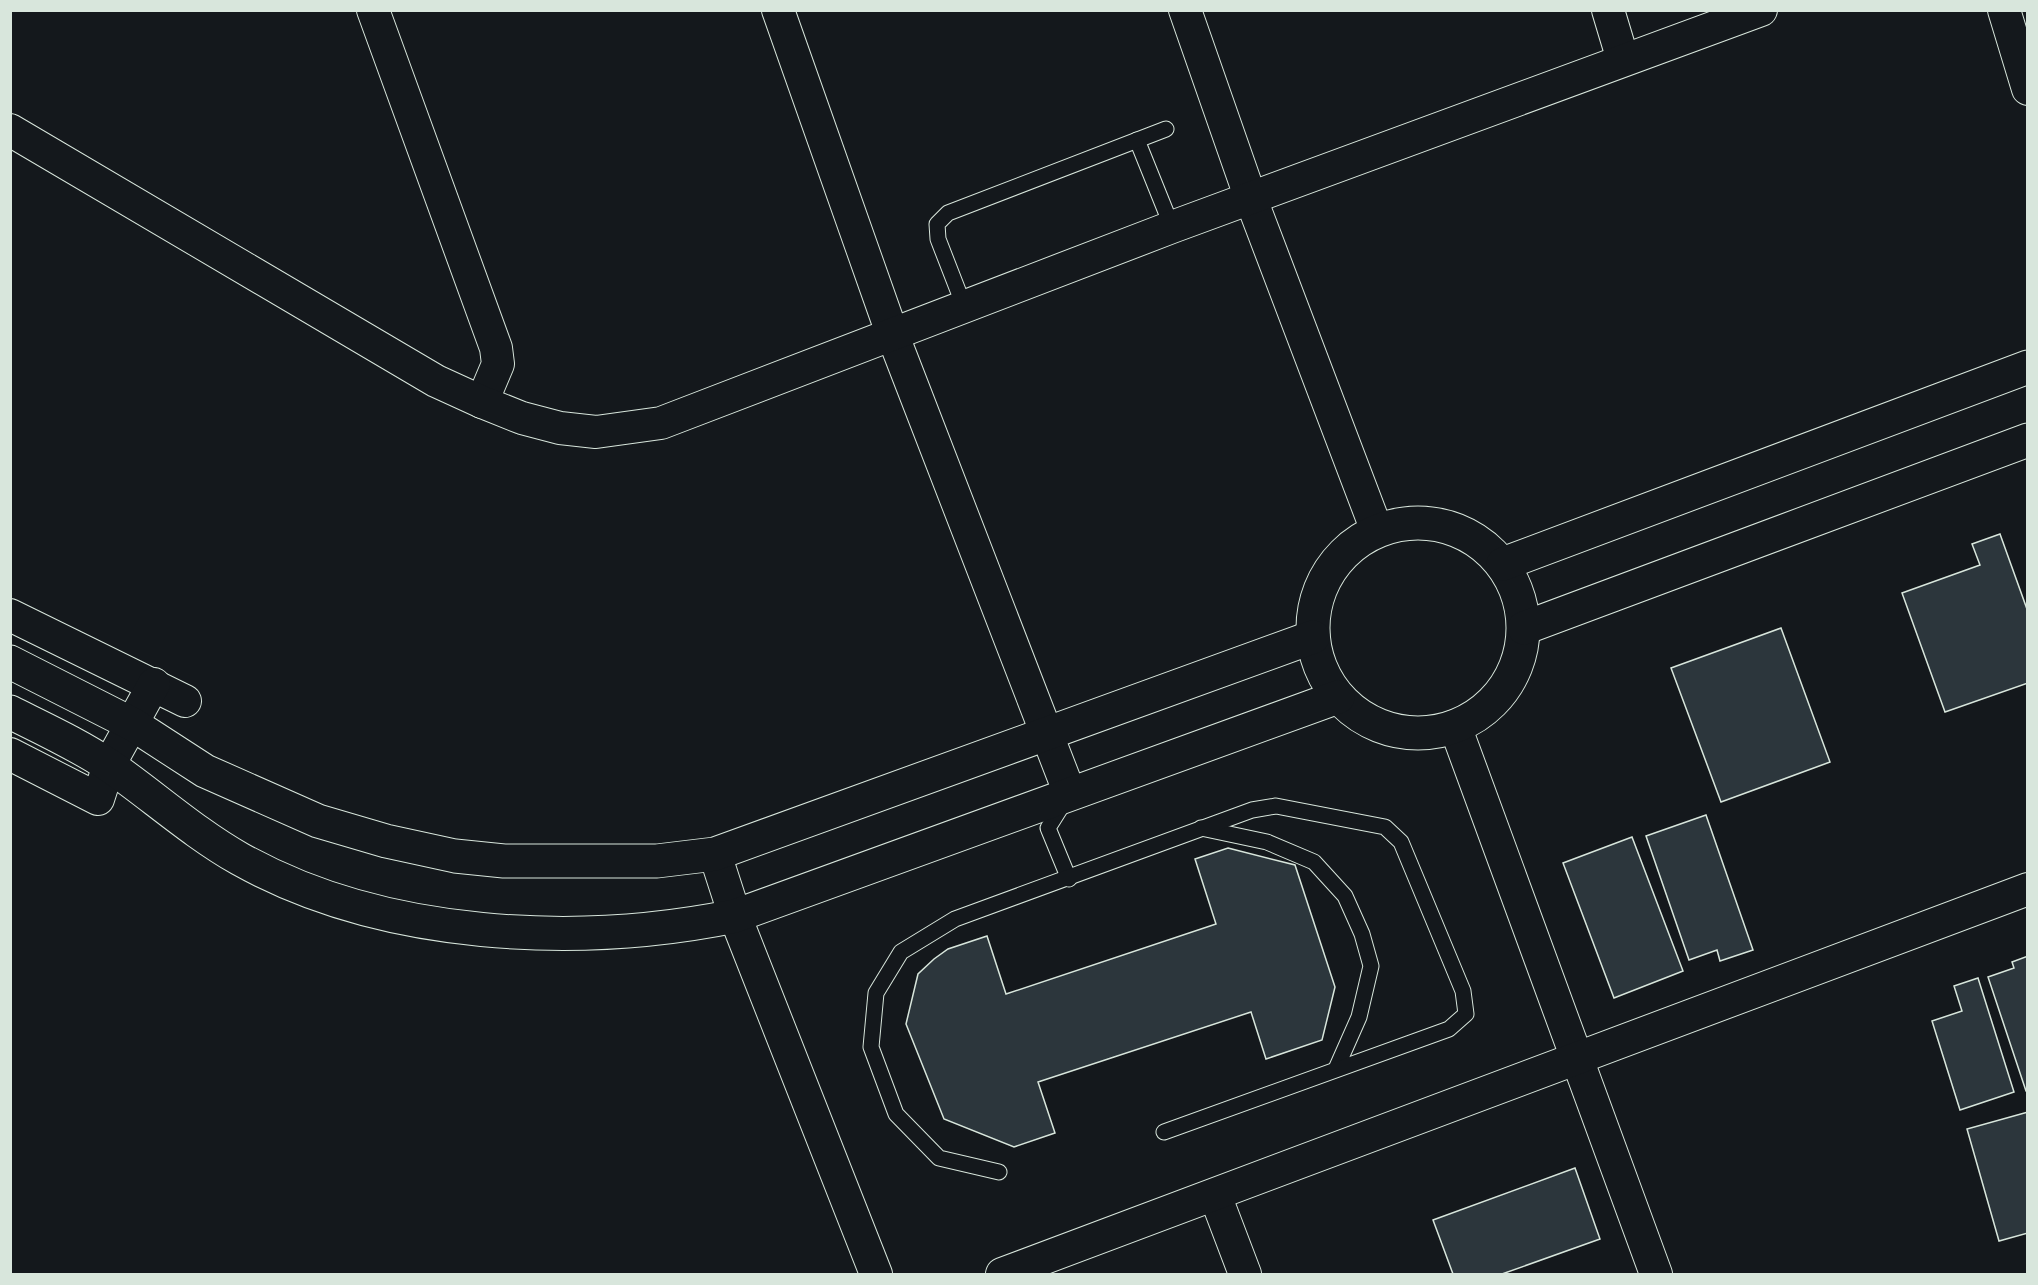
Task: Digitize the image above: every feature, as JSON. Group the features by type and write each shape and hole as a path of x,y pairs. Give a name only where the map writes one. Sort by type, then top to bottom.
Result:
{"main road":[{"path":"1503,564 2028,367"},
{"path":"1524,628 2028,440"},
{"path":"1404,523 1432,523 1459,530 1483,544 1503,564 1514,584 1521,605 1524,628 1519,659 1505,687 1483,711 1455,726 1424,733 1392,730 1362,717 1338,697 1325,679 1317,659 1313,637 1315,604 1327,573 1349,548 1377,531 1404,523"},
{"path":"10,662 134,725 205,771 318,821 386,841 455,856 504,861 657,861 715,854 1313,637"},
{"path":"10,712 109,765 238,858 292,885 372,910 486,929 587,933 643,931 735,916 1338,697"}],"street":[{"path":"373,10 496,348 498,364 482,402"},
{"path":"778,10 893,336 1070,794"},
{"path":"1185,10 1251,199 1377,531"},
{"path":"1608,10 1623,60"},
{"path":"10,130 436,381 522,418 560,428 596,432 661,423 1173,227 1761,10"},
{"path":"2004,10 2028,89"},
{"path":"10,615 185,701"},
{"path":"10,754 98,799 109,765 134,725 154,684"},
{"path":"1455,726 1656,1275"},
{"path":"715,854 735,916 876,1275"},
{"path":"1002,1275 2028,889"},
{"path":"1215,1195 1245,1275"}],"lane":[{"path":"964,306 938,239 937,224 948,213 1166,129"},
{"path":"1137,140 1173,227"},
{"path":"1069,879 1048,828 1070,794"},
{"path":"999,1172 939,1158 896,1114 871,1047 876,993 901,952 955,920 1252,810 1276,806 1385,827 1401,842 1463,991 1466,1014 1449,1029 1164,1132"},
{"path":"1201,828 1267,842 1314,862 1345,896 1362,934 1371,966 1359,1017 1336,1070"}],"building":[{"path":"2000,534 2028,612 2028,683 1945,712 1902,593 1980,565 1972,544"},
{"path":"1781,628 1830,762 1721,802 1671,668"},
{"path":"1706,815 1753,950 1720,961 1717,950 1689,960 1646,836"},
{"path":"1632,837 1683,971 1614,998 1563,863"},
{"path":"1228,848 1295,865 1335,987 1322,1040 1266,1059 1251,1012 1038,1082 1055,1133 1014,1147 944,1119 906,1024 918,974 948,949 987,936 1006,994 1216,924 1195,859"},
{"path":"2028,956 2028,1091 2026,1091 1988,977 2014,968 2012,962"},
{"path":"1978,978 2014,1092 1960,1110 1932,1021 1962,1011 1954,986"},
{"path":"2028,1112 2028,1233 1999,1241 1967,1129"},
{"path":"1575,1168 1600,1239 1502,1274 1453,1274 1433,1220"}]}
